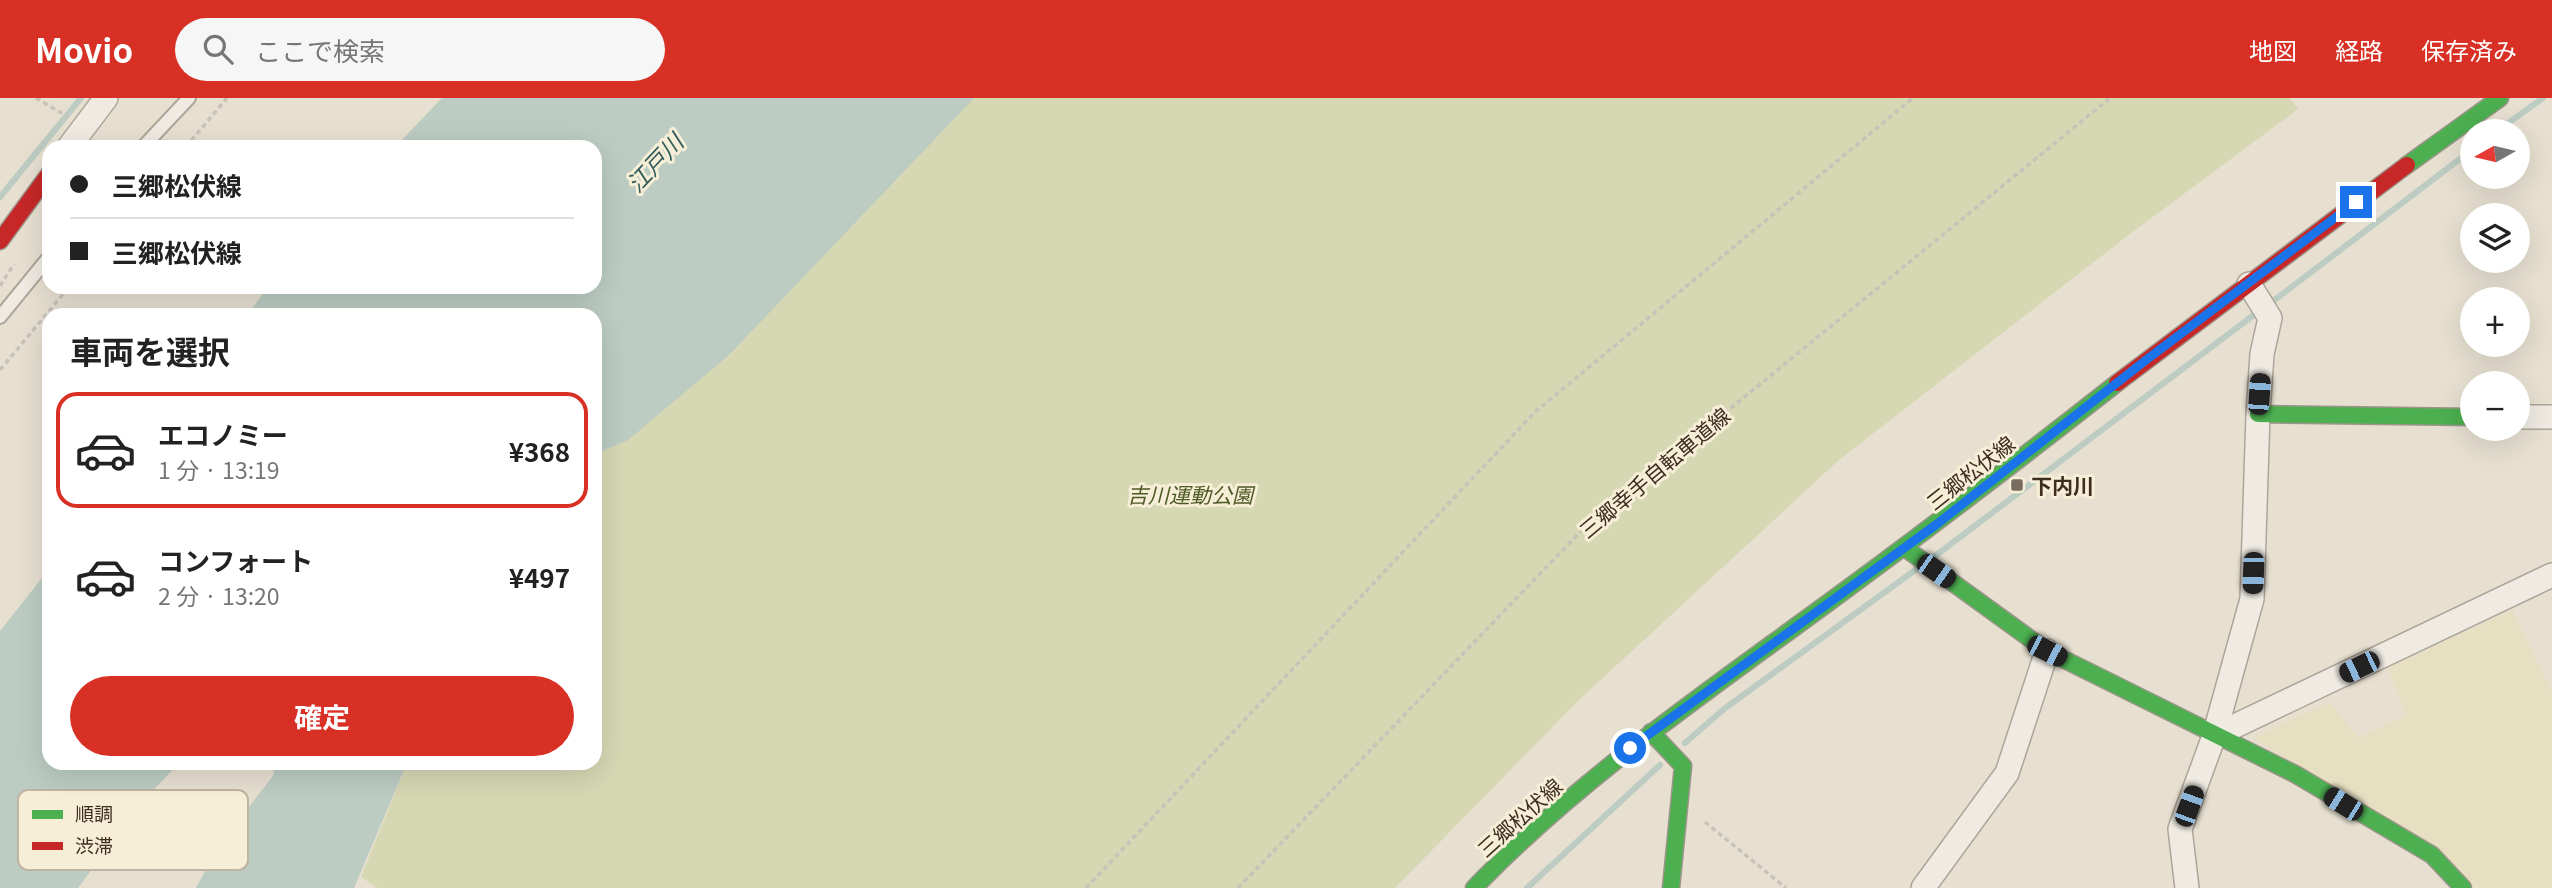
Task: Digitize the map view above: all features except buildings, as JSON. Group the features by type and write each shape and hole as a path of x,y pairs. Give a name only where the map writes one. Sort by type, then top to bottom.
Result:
{"main road":[{"name":"三郷松伏線","path":"1474,888 1526,834 1651,732 1905,548 2146,360 2253,291 2377,186 2500,98"},
{"path":"0,241 42,184"},
{"path":"2258,414 2460,417"},
{"path":"1905,548 2047,651 2295,774 2366,819 2432,855 2463,888"},
{"path":"1651,732 1683,766 1671,888"}],"street":[{"path":"74,140 106,98"},
{"path":"2188,888 2180,829 2214,736 2252,599 2258,414 2262,354 2270,318 2253,291"},
{"path":"2530,417 2552,417"},
{"path":"2214,736 2552,575"},
{"path":"1923,888 2007,773 2047,651"}],"lane":[{"path":"150,140 189,98"},
{"path":"0,317 42,266"}],"path":[{"path":"36,98 84,126"},
{"path":"192,140 228,98"},
{"path":"1086,888 1535,412 1913,98"},
{"name":"三郷幸手自転車道線","path":"1238,888 1583,530 2110,98"},
{"path":"52,308 63,294"},
{"path":"0,370 42,319"},
{"path":"1679,801 1786,888"}],"shaded area":[{"path":"2512,610 2552,691 2552,888 2476,888 2254,738 2330,702 2358,738 2406,715 2388,668"}],"green space":[{"name":"吉川運動公園","path":"974,98 2290,98 2298,109 2126,237 1839,460 1580,699 1395,888 377,888 361,877 404,770 602,770 602,441"}],"water":[{"name":"江戸川","path":"442,98 974,98 729,355 628,440 602,451 602,308 252,308 263,294 602,294 602,140 402,140"},
{"path":"42,578 42,770 172,770 153,790 18,790 18,870 92,870 78,888 0,888 0,631"},
{"path":"274,770 404,770 354,888 196,888 205,870 248,870 248,808 273,776"}],"waterway":[{"path":"47,140 81,98"},
{"path":"2514,119 2543,98"},
{"path":"0,197 42,146"},
{"path":"2268,305 2460,159"},
{"path":"1935,556 2259,311"},
{"path":"1685,743 1724,709 1918,568"},
{"path":"1527,888 1660,765"}],"traffic: fast":[{"path":"2407,165 2500,98"},
{"path":"1474,888 1555,811 1641,741 1933,525 2117,383"},
{"path":"2258,414 2460,417"},
{"path":"1905,548 2047,651 2295,774 2432,855 2463,888"},
{"path":"1651,732 1683,766 1671,888"}],"traffic: jam":[{"path":"2117,383 2407,165"},
{"path":"0,241 42,184"}],"place":[{"name":"下内川","path":"2017,485"}],"route":[{"path":"1630,748 1937,524 2146,360 2356,202"}]}
